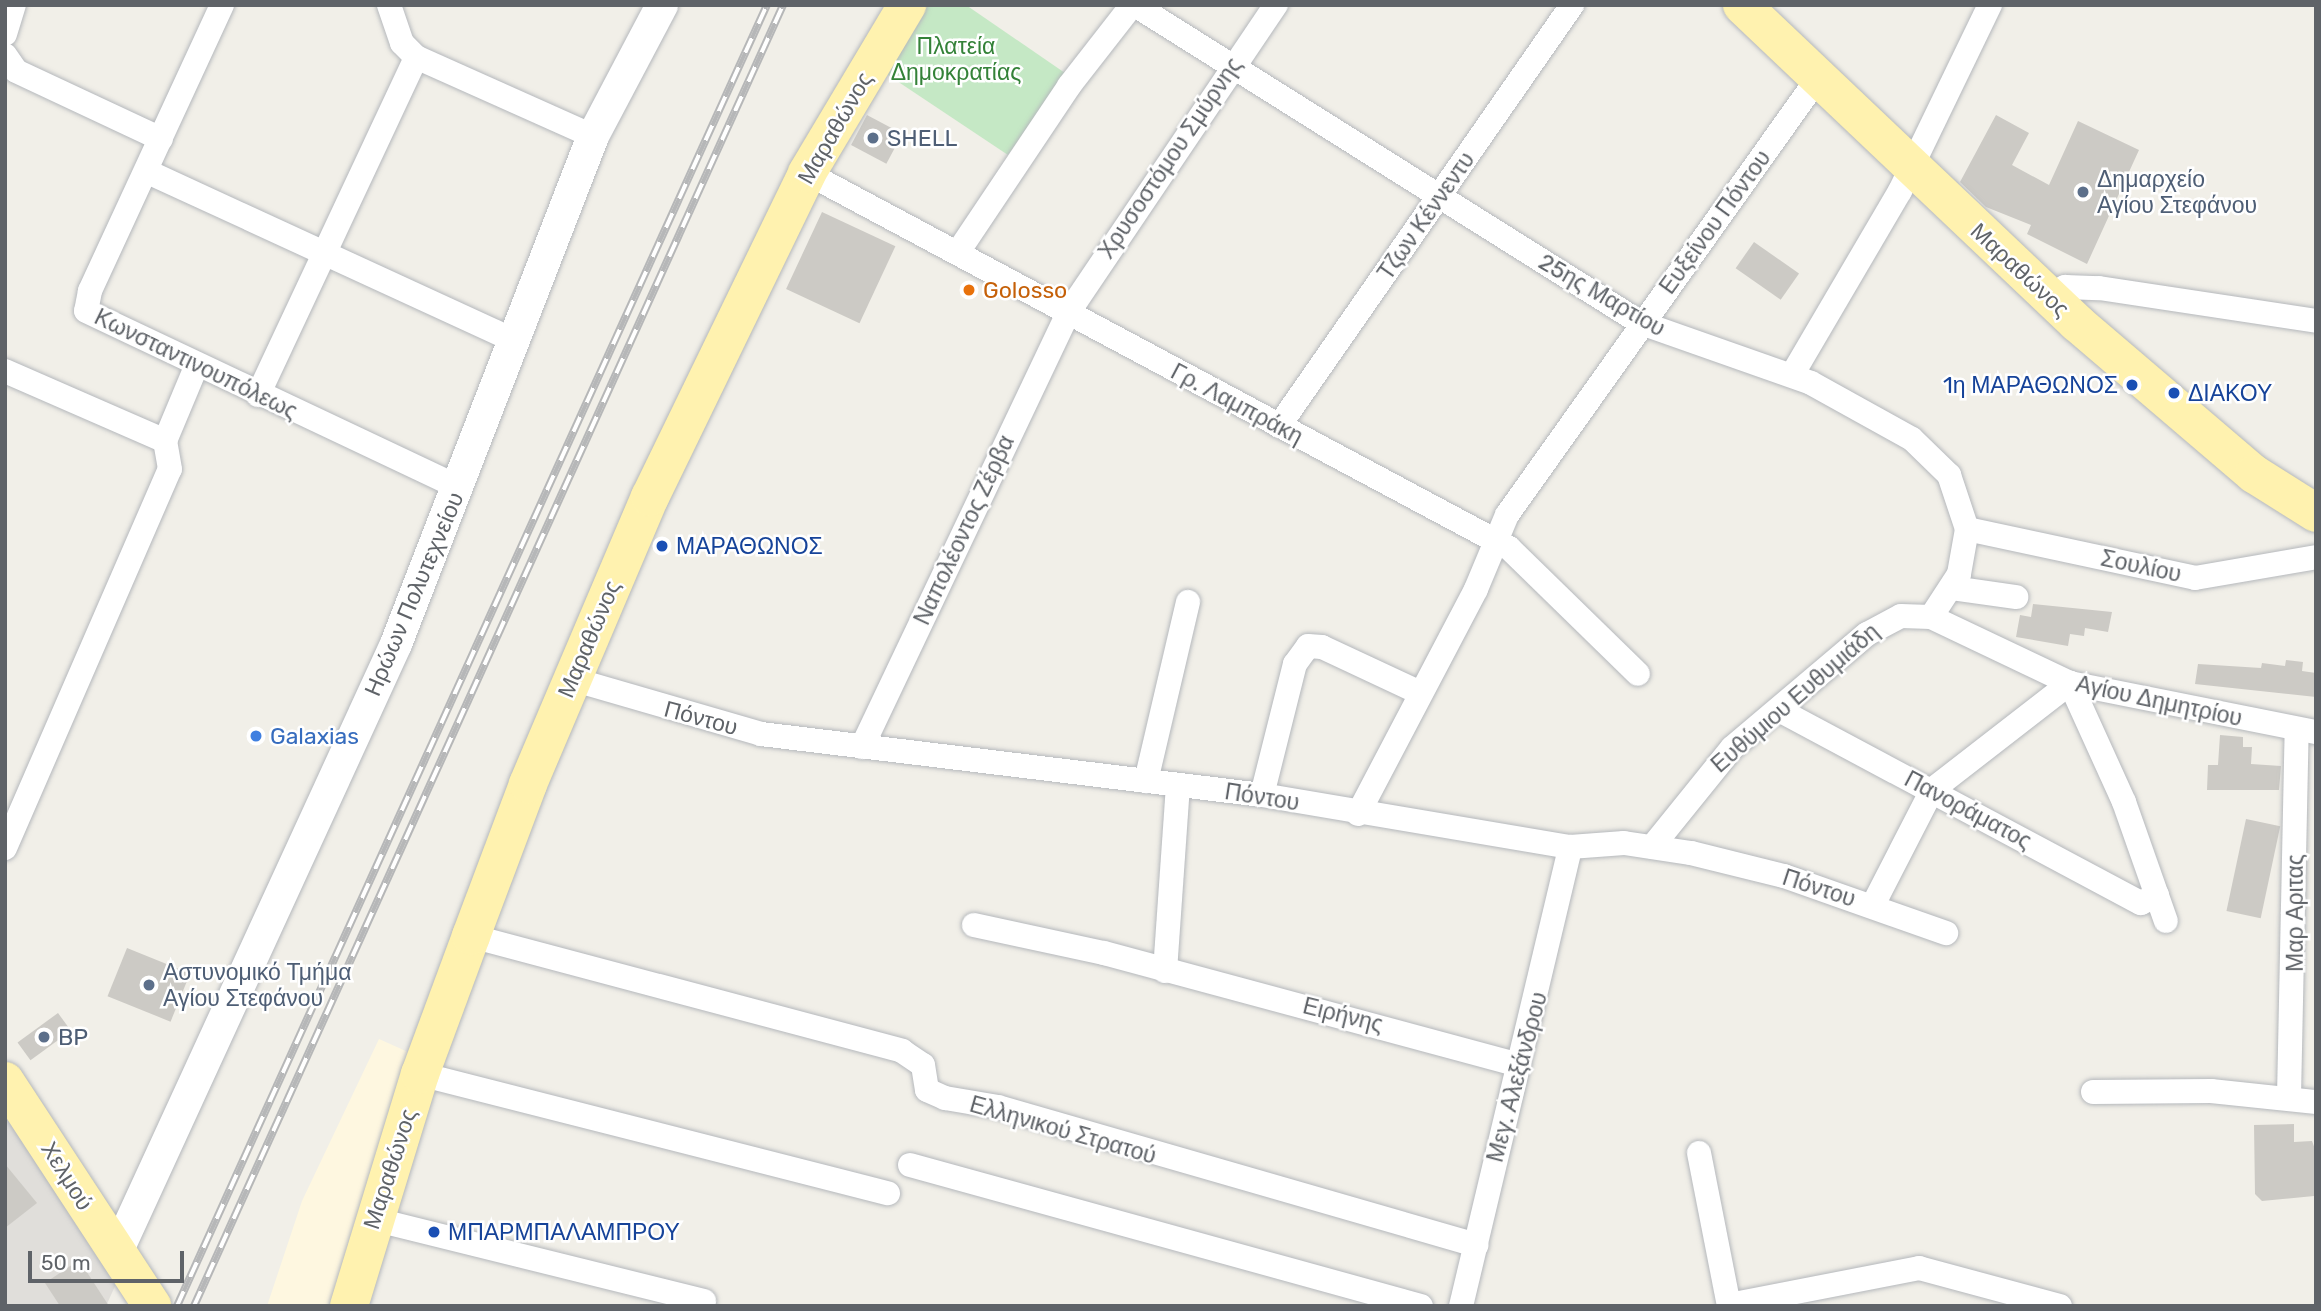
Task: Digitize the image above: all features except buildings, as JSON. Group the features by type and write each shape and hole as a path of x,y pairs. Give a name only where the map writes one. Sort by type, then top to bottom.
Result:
{"main road":[{"name":"Μαραθώνος","path":"349,1306 373,1219 420,1074 471,936 572,679 650,496 807,173 906,5"},
{"name":"Μαραθώνος","path":"1742,5 2047,297 2253,474 2316,513"},
{"name":"Χελμού","path":"5,1081 133,1287"}],"street":[{"path":"5,34 14,5"},
{"name":"Κωνσταντινουπόλεως","path":"222,5 148,172 90,291 86,311 197,367 459,487"},
{"path":"389,5 402,43 416,57 593,136"},
{"name":"Ηρώων Πολυτεχνείου","path":"133,1287 459,487 593,136 662,5"},
{"path":"958,252 1061,97 1134,5"},
{"name":"25ης Μαρτίου","path":"1134,5 1438,198 1642,323 1792,375 1894,427 1933,456 1955,487 1967,529"},
{"name":"Χρυσοστόμου Σμύρνης","path":"1068,313 1276,5"},
{"name":"Τζων Κέννεντυ","path":"1279,426 1572,5"},
{"path":"1792,375 1912,167 1990,5"},
{"path":"5,55 16,71 161,139"},
{"path":"258,395 416,57"},
{"name":"Ευξείνου Πόντου","path":"1358,814 1497,541 1507,515 1818,78"},
{"path":"148,172 515,341"},
{"name":"Γρ. Λαμπράκη","path":"807,173 1497,541 1519,556 1638,674"},
{"path":"2047,297 2065,288 2099,288 2316,321"},
{"name":"Ναπολέοντος Ζέρβα","path":"862,747 1068,313"},
{"path":"5,848 170,468 165,441 197,367"},
{"path":"5,371 165,441"},
{"path":"1931,617 1952,588 1967,529"},
{"name":"Σουλίου","path":"1967,529 2195,578 2316,557"},
{"path":"1952,588 2016,597"},
{"path":"1146,781 1188,602"},
{"name":"Ευθύμιου Ευθυμιάδη","path":"1652,847 1719,760 1881,624 1901,616 1931,617"},
{"name":"Αγίου Δημητρίου","path":"1931,617 2070,683 2307,731"},
{"path":"1262,795 1295,664 1308,646 1322,647 1418,692"},
{"name":"Πόντου","path":"572,679 761,734 1262,795 1358,814 1570,847 1652,847 1784,876 1946,933"},
{"path":"1872,905 1932,790 2070,683 2124,802 2166,921"},
{"name":"Πανοράματος","path":"1779,710 2141,903 2157,895"},
{"name":"Μαρ Αριτας","path":"2289,1097 2307,731"},
{"path":"1165,971 1178,785"},
{"name":"Μεγ. Αλεξάνδρου","path":"1461,1306 1570,847"},
{"name":"Ειρήνης","path":"974,925 1165,971 1520,1065"},
{"name":"Ελληνικού Στρατού","path":"471,936 902,1051 923,1065 927,1090 945,1098 998,1107 1477,1245"},
{"path":"420,1074 888,1193"},
{"path":"2092,1091 2289,1097 2316,1102"},
{"path":"1699,1153 1729,1306 1919,1268 2025,1300 2060,1306"},
{"path":"909,1165 1421,1306"},
{"path":"373,1219 704,1301"}],"shaded area":[{"path":"379,1039 417,1056 343,1306 267,1306 302,1201"},
{"path":"5,1110 121,1273 106,1306 5,1306"}],"green space":[{"name":"Πλατεία Δημοκρατίας","path":"926,5 966,5 1065,73 1008,155 882,71"}],"railway":[{"path":"177,1306 767,5"},
{"path":"194,1306 783,5"}],"place":[{"name":"SHELL","path":"873,138"},
{"name":"Δημαρχείο Αγίου Στεφάνου","path":"2083,192"},
{"name":"Golosso","path":"969,290"},
{"name":"1η ΜΑΡΑΘΩΝΟΣ","path":"2132,385"},
{"name":"ΔΙΑΚΟΥ","path":"2174,393"},
{"name":"ΜΑΡΑΘΩΝΟΣ","path":"662,546"},
{"name":"Galaxias","path":"256,736"},
{"name":"Αστυνομικό Τμήμα Αγίου Στεφάνου","path":"149,985"},
{"name":"BP","path":"44,1037"},
{"name":"ΜΠΑΡΜΠΑΛΑΜΠΡΟΥ","path":"434,1232"}]}
